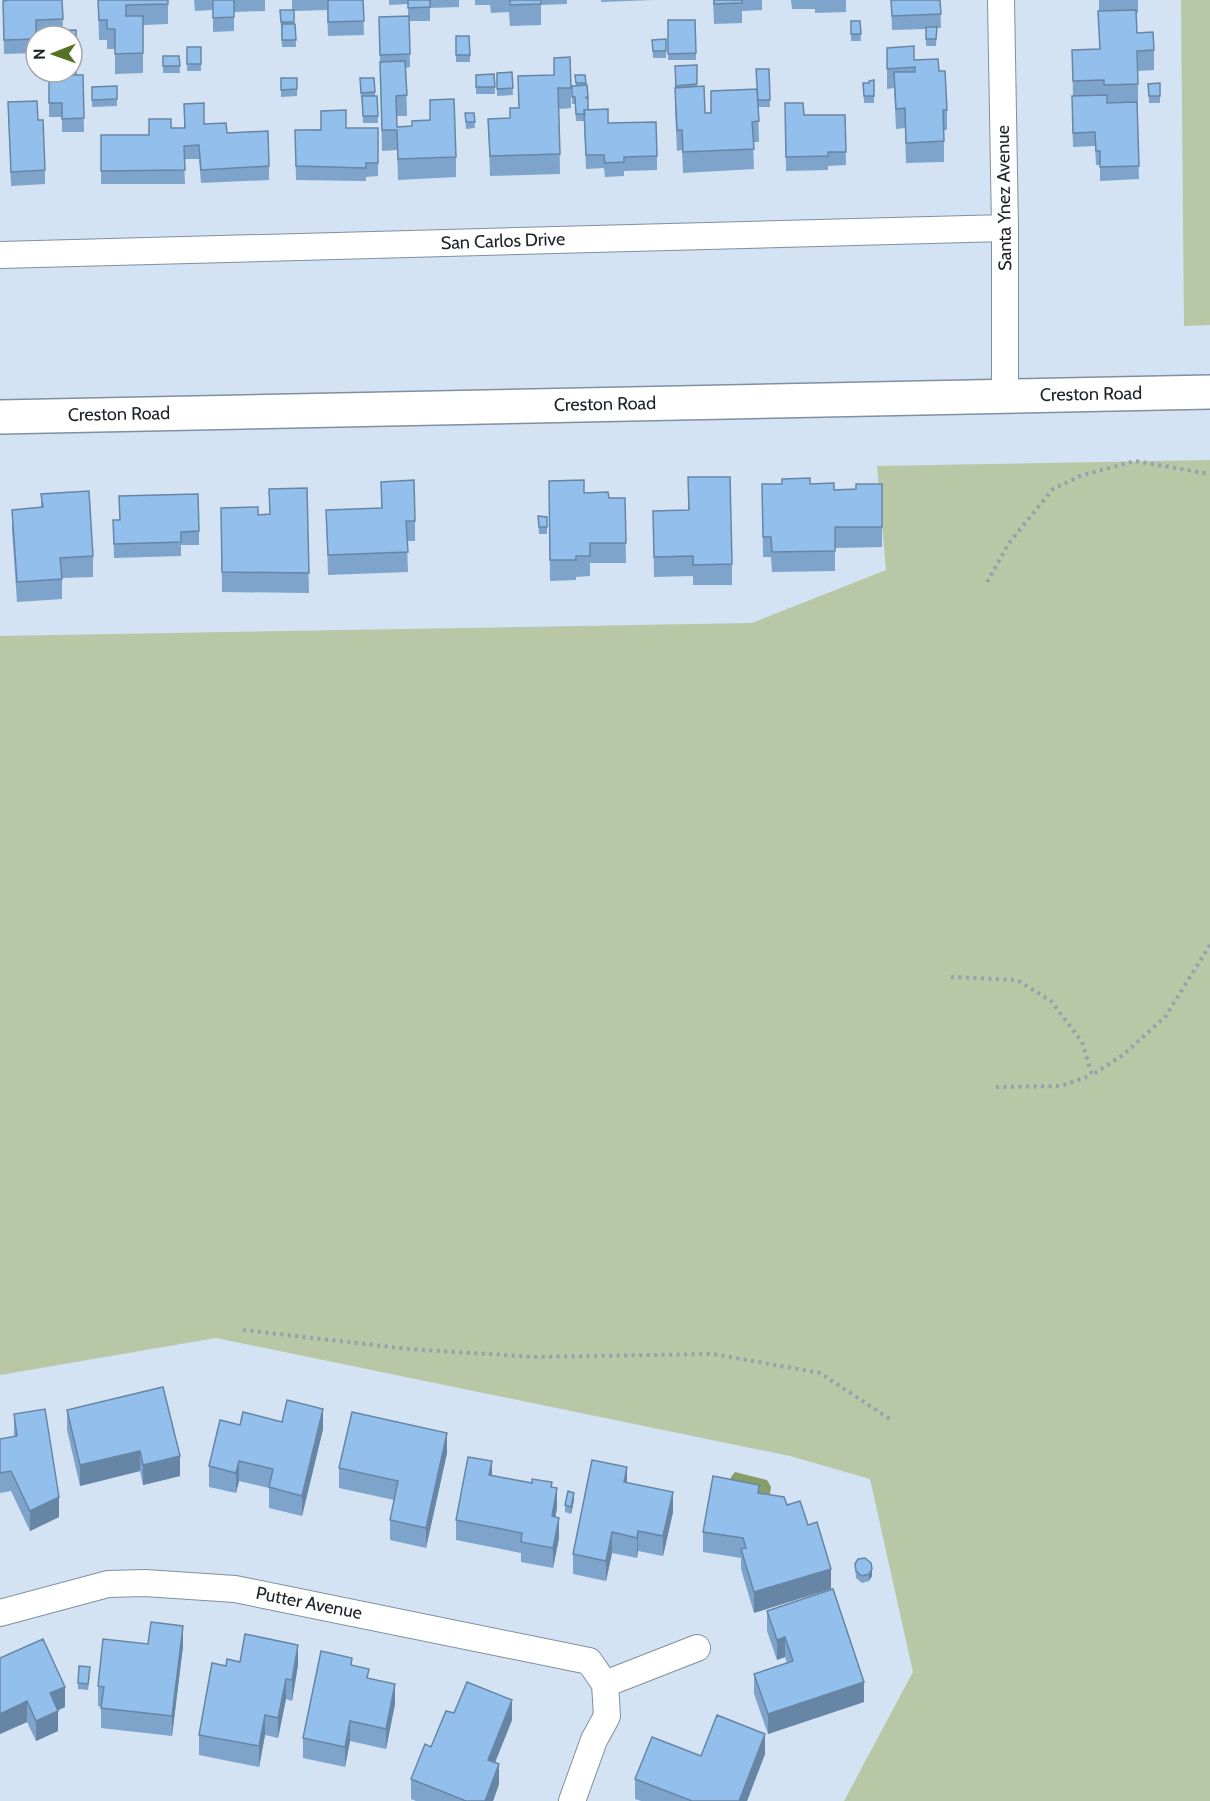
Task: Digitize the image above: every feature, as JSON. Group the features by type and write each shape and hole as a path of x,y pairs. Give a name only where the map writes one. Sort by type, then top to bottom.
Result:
{"main road":[{"name":"Creston Road","path":"0,417 1210,392"}],"street":[{"name":"Santa Ynez Avenue","path":"1001,0 1005,395"},
{"name":"San Carlos Drive","path":"0,255 1005,228"},
{"name":"Putter Avenue","path":"0,1613 108,1584 145,1583 235,1589 589,1661 605,1684"},
{"path":"572,1801 594,1740 607,1716 605,1684 697,1648"}],"path":[{"path":"987,582 1009,543 1053,489 1080,476 1135,461 1210,474"},
{"path":"996,1087 1061,1086 1092,1075 1122,1054 1165,1017 1210,945"},
{"path":"951,977 1017,980 1051,1001 1082,1042 1092,1075"},
{"path":"243,1330 409,1349 534,1357 712,1354 820,1373 890,1419"}],"shaded area":[{"path":"1181,0 1210,0 1210,325 1184,326"},
{"path":"1210,460 1210,1801 844,1801 913,1672 870,1479 790,1456 216,1338 0,1375 0,636 752,623 886,570 877,466"},
{"path":"735,1472 767,1480 771,1487 770,1494 762,1499 729,1488 731,1477"}],"building":[{"path":"62,0 63,19 36,20 36,24 24,24 24,39 4,40 3,1"},
{"path":"98,0 168,0 168,4 126,5 126,16 143,16 143,53 115,54 115,29 107,29 107,20 99,20"},
{"path":"213,0 234,0 234,17 213,18"},
{"path":"328,0 363,0 364,21 328,22"},
{"path":"408,0 430,0 430,7 408,8"},
{"path":"510,0 541,0 541,4 510,5"},
{"path":"714,0 742,0 742,3 714,4"},
{"path":"891,0 940,0 941,14 892,16"},
{"path":"280,10 294,10 294,22 281,22"},
{"path":"1136,10 1137,33 1153,32 1154,50 1137,51 1138,84 1104,85 1104,80 1073,81 1072,50 1100,49 1098,11"},
{"path":"409,16 410,54 380,55 379,17"},
{"path":"668,20 695,20 696,53 668,54"},
{"path":"851,21 860,21 861,34 851,34"},
{"path":"282,24 295,24 296,40 282,40"},
{"path":"926,27 937,27 936,39 926,39"},
{"path":"456,36 469,36 470,55 456,55"},
{"path":"666,39 666,51 653,51 652,40"},
{"path":"914,46 914,60 938,59 939,71 945,71 947,110 943,110 944,141 906,143 905,108 896,109 894,72 915,72 915,67 887,69 887,48"},
{"path":"187,47 201,47 201,64 187,64"},
{"path":"163,56 179,56 180,66 163,66"},
{"path":"570,57 571,88 558,88 560,154 490,156 488,119 510,118 510,108 519,108 518,76 554,75 554,58"},
{"path":"405,61 407,95 396,96 397,127 412,126 412,121 430,120 430,100 454,99 456,157 398,159 397,130 382,130 380,62"},
{"path":"697,65 697,84 676,86 675,66"},
{"path":"756,69 769,69 770,100 758,100"},
{"path":"512,72 513,88 497,89 497,73"},
{"path":"494,74 495,87 476,87 476,75"},
{"path":"575,75 585,75 586,83 576,83"},
{"path":"281,78 297,78 297,89 281,90"},
{"path":"360,78 374,78 375,92 361,93"},
{"path":"874,80 874,96 864,96 863,83"},
{"path":"1160,83 1160,96 1149,96 1148,84"},
{"path":"49,84 83,84 84,118 62,119 62,103 49,103"},
{"path":"587,85 588,96 585,98 588,97 588,110 584,110 585,114 576,114 572,86"},
{"path":"117,86 117,99 92,100 92,87"},
{"path":"704,86 705,113 711,113 711,91 757,89 759,121 752,122 754,149 683,152 682,130 677,130 675,88"},
{"path":"1107,95 1107,103 1137,102 1139,166 1100,167 1100,151 1096,151 1095,132 1073,133 1072,96"},
{"path":"362,96 377,96 378,116 363,116"},
{"path":"37,101 38,120 43,120 45,170 11,172 8,102"},
{"path":"204,103 204,124 226,123 227,133 268,131 269,166 201,170 199,145 184,146 185,170 101,171 101,135 149,135 149,119 171,119 171,128 185,128 184,104"},
{"path":"785,103 803,103 804,115 845,115 846,152 828,152 828,156 786,157"},
{"path":"608,109 608,123 656,122 657,156 624,157 624,162 605,163 604,155 586,155 584,110"},
{"path":"346,110 346,128 378,128 378,163 366,163 366,168 296,166 295,130 321,130 321,111"},
{"path":"465,113 474,113 475,122 466,122"},
{"path":"688,477 730,477 732,564 693,565 693,556 654,557 653,511 689,510"},
{"path":"810,478 810,484 834,483 834,490 856,489 856,484 882,484 882,527 835,527 835,551 772,552 771,537 763,537 762,484 782,484 782,479"},
{"path":"414,480 415,521 406,521 408,552 328,555 326,510 382,508 381,482"},
{"path":"584,480 584,493 608,492 609,498 625,498 626,543 590,543 590,556 576,556 576,560 550,560 549,481"},
{"path":"307,488 309,573 222,572 221,508 258,507 258,515 270,514 269,489"},
{"path":"89,491 93,556 60,558 62,579 17,582 12,510 43,507 41,494"},
{"path":"198,494 199,531 181,532 181,542 114,544 113,520 120,520 119,496"},
{"path":"538,516 547,517 547,527 539,527"},
{"path":"163,1387 180,1456 143,1465 140,1451 80,1465 67,1410"},
{"path":"287,1400 323,1409 302,1496 269,1487 273,1469 239,1461 236,1473 209,1466 220,1420 240,1425 243,1412 282,1422"},
{"path":"45,1409 59,1497 30,1511 11,1471 0,1473 0,1439 17,1436 14,1414"},
{"path":"352,1412 447,1433 426,1528 390,1520 398,1481 339,1468"},
{"path":"468,1457 492,1461 489,1475 532,1483 532,1479 552,1482 551,1487 557,1488 552,1516 559,1518 553,1548 521,1542 522,1533 456,1520"},
{"path":"592,1460 627,1467 624,1482 673,1492 663,1536 638,1531 637,1538 612,1532 606,1561 573,1554"},
{"path":"713,1476 759,1485 758,1493 784,1497 787,1505 800,1501 808,1525 817,1522 831,1569 754,1592 741,1549 746,1548 743,1538 703,1532"},
{"path":"568,1491 574,1493 571,1507 565,1505"},
{"path":"865,1558 871,1563 872,1569 869,1574 862,1576 856,1571 855,1564 858,1559"},
{"path":"833,1589 864,1682 768,1714 754,1674 793,1661 785,1637 777,1640 767,1611"},
{"path":"151,1622 183,1626 172,1716 101,1708 104,1687 98,1686 103,1639 148,1644"},
{"path":"245,1634 298,1645 292,1680 286,1679 278,1718 265,1715 259,1746 199,1735 212,1663 226,1666 227,1659 240,1662"},
{"path":"43,1639 65,1687 50,1693 58,1711 36,1721 27,1701 0,1714 0,1658"},
{"path":"321,1651 352,1658 351,1665 369,1669 367,1678 395,1684 386,1729 350,1721 345,1747 303,1738"},
{"path":"79,1666 90,1667 88,1684 78,1683"},
{"path":"467,1682 512,1700 488,1760 499,1764 485,1801 466,1801 411,1779 425,1744 431,1747 446,1711 454,1713"},
{"path":"717,1715 765,1734 739,1801 692,1801 635,1779 652,1737 701,1756"}]}
